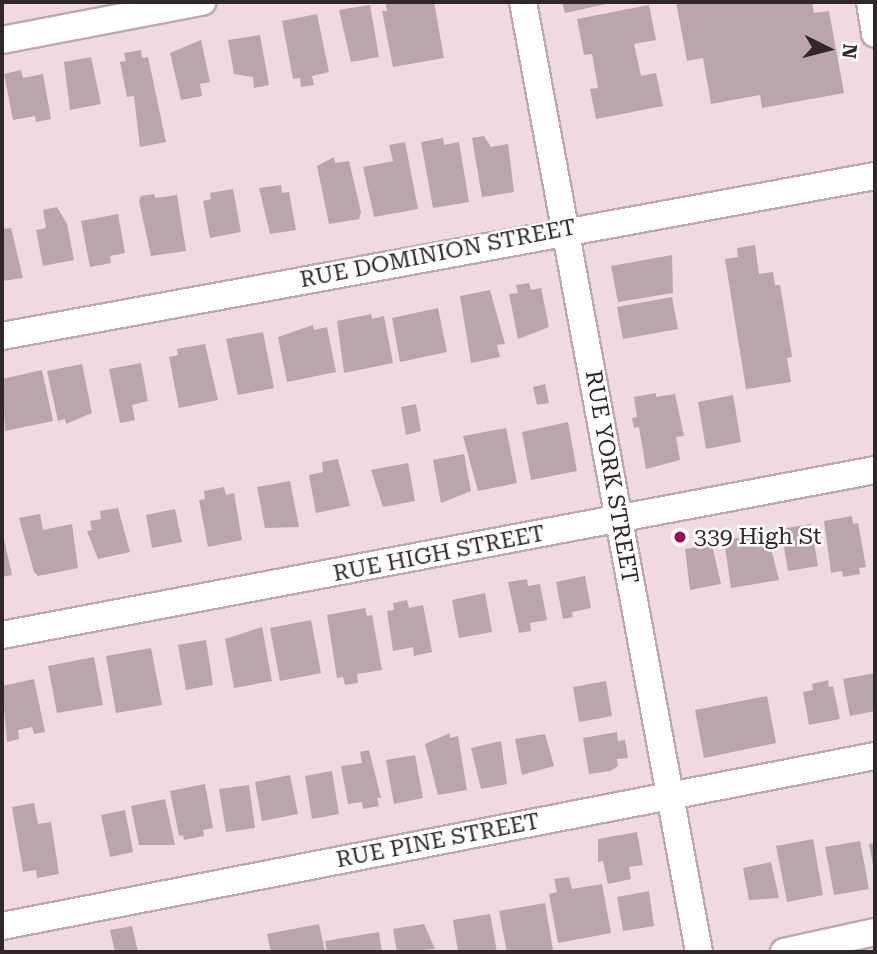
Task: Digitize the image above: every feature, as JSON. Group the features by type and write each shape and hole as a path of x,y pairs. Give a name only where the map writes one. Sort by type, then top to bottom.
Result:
{"street":[{"path":"2,40 202,2"},
{"name":"RUE YORK STREET","path":"523,2 699,952"},
{"path":"870,2 875,34"},
{"name":"RUE DOMINION STREET","path":"2,336 567,230 875,176"},
{"name":"RUE HIGH STREET","path":"2,635 875,470"},
{"name":"RUE PINE STREET","path":"2,926 875,756"},
{"path":"784,952 875,932"}],"building":[{"path":"385,2 434,2 444,58 393,67 382,11 387,11"},
{"path":"562,2 611,2 611,3 565,13"},
{"path":"676,2 812,2 814,13 829,11 844,93 762,108 760,95 711,104 703,58 687,61"},
{"path":"370,5 379,57 351,62 339,10"},
{"path":"649,5 656,40 634,44 641,76 656,73 663,106 596,119 590,89 598,88 592,54 584,55 577,19"},
{"path":"317,14 329,72 312,76 314,85 301,87 300,78 293,79 282,21"},
{"path":"260,35 269,85 254,88 253,77 234,74 228,40"},
{"path":"201,40 210,82 200,84 202,96 181,100 170,53"},
{"path":"141,50 142,58 148,57 166,142 140,147 134,96 127,97 120,62 126,61 124,53"},
{"path":"91,57 101,104 70,110 64,62"},
{"path":"21,70 23,78 43,74 51,119 36,122 35,116 13,120 4,74"},
{"path":"484,136 491,147 508,144 514,192 482,197 472,138"},
{"path":"443,138 444,145 459,142 469,202 433,208 421,142"},
{"path":"405,142 418,209 374,217 363,167 393,161 389,145"},
{"path":"334,157 335,163 349,161 361,212 359,219 329,224 317,166"},
{"path":"281,185 282,193 289,192 296,230 270,234 259,188"},
{"path":"233,189 241,232 210,238 203,201 211,199 210,193"},
{"path":"154,194 155,198 177,195 186,251 151,256 139,201 141,196"},
{"path":"57,207 67,224 74,260 43,266 36,230 46,228 43,210"},
{"path":"118,214 125,253 110,256 111,263 90,267 81,221"},
{"path":"11,228 23,278 2,281 2,229"},
{"path":"755,245 759,274 773,272 775,285 780,285 792,357 787,358 791,382 746,389 725,259 738,257 737,248"},
{"path":"672,255 673,293 618,302 611,266"},
{"path":"529,283 531,290 541,288 549,327 518,339 509,294 518,293 516,285"},
{"path":"490,290 505,344 497,345 500,357 471,363 460,296"},
{"path":"672,297 678,329 623,339 617,307"},
{"path":"438,308 447,352 400,362 392,318"},
{"path":"371,314 372,319 384,316 393,363 344,373 337,321"},
{"path":"313,325 314,330 327,327 336,372 287,382 278,337"},
{"path":"263,332 274,388 238,395 226,339"},
{"path":"205,344 218,400 179,408 169,357 178,355 177,349"},
{"path":"141,363 148,401 132,405 135,420 120,423 109,369"},
{"path":"82,364 92,413 66,424 65,419 58,421 47,371"},
{"path":"42,370 53,421 5,431 2,379"},
{"path":"545,384 549,403 537,405 533,387"},
{"path":"656,393 656,397 675,394 684,436 676,437 680,460 646,469 639,427 634,428 632,418 637,417 634,397"},
{"path":"733,395 741,442 706,449 698,402"},
{"path":"416,404 421,431 406,435 401,407"},
{"path":"568,422 577,471 531,480 522,432"},
{"path":"506,428 517,483 478,491 463,436"},
{"path":"464,454 471,491 441,503 433,460"},
{"path":"338,459 350,506 316,513 309,475 323,472 322,462"},
{"path":"408,463 415,501 383,507 371,470"},
{"path":"290,481 299,527 265,528 257,487"},
{"path":"224,487 226,495 234,493 242,540 208,547 199,500 205,499 204,491"},
{"path":"118,508 130,552 98,559 87,531 92,530 90,521 101,519 100,511"},
{"path":"175,509 182,542 152,548 146,515"},
{"path":"40,514 43,530 72,524 78,568 38,576 34,572 19,518"},
{"path":"852,516 853,524 858,523 866,567 859,568 860,574 843,577 842,571 831,573 824,521"},
{"path":"811,524 818,566 788,571 781,529"},
{"path":"2,530 12,575 2,577"},
{"path":"767,533 779,580 731,588 724,540"},
{"path":"712,545 721,584 690,590 685,549"},
{"path":"585,576 591,608 572,612 573,617 563,619 556,582"},
{"path":"527,579 528,586 540,584 547,620 530,623 531,631 519,633 508,582"},
{"path":"485,593 492,632 459,638 452,600"},
{"path":"407,600 409,608 423,605 432,652 414,656 413,647 393,651 387,611 394,610 393,603"},
{"path":"365,608 367,616 372,615 382,670 357,674 358,683 345,685 343,677 337,678 327,615"},
{"path":"311,620 321,673 280,681 270,628"},
{"path":"262,627 272,681 234,688 225,639"},
{"path":"206,640 213,685 186,690 178,645"},
{"path":"151,648 162,705 116,713 106,656"},
{"path":"94,657 103,705 57,713 48,666"},
{"path":"875,673 875,711 850,716 843,679"},
{"path":"34,679 45,732 34,734 32,727 18,730 19,739 7,742 2,686"},
{"path":"828,680 829,687 833,686 840,719 809,725 803,692 813,690 812,684"},
{"path":"606,681 612,716 579,722 573,687"},
{"path":"767,696 776,743 704,758 695,710"},
{"path":"617,732 618,741 625,740 628,758 617,759 618,766 610,771 589,774 583,738"},
{"path":"450,733 450,738 458,736 467,790 438,795 425,744"},
{"path":"545,734 554,766 522,775 515,739"},
{"path":"501,741 507,784 481,789 471,748"},
{"path":"369,750 381,798 377,798 379,806 363,809 362,802 348,804 341,766 362,763 360,752"},
{"path":"415,755 423,798 394,804 386,760"},
{"path":"332,771 339,814 312,819 305,776"},
{"path":"290,775 298,814 262,821 255,782"},
{"path":"205,784 213,828 203,830 204,836 184,840 183,835 179,836 170,791"},
{"path":"249,785 255,828 226,832 219,789"},
{"path":"165,799 175,845 139,845 131,806"},
{"path":"34,803 38,824 51,822 59,874 37,878 36,870 23,872 12,807"},
{"path":"125,810 133,852 110,857 101,815"},
{"path":"637,832 643,865 629,867 631,879 608,884 603,861 598,862 598,839"},
{"path":"813,839 823,895 787,902 776,846"},
{"path":"860,841 869,889 834,895 825,847"},
{"path":"875,843 875,870 874,870 869,844"},
{"path":"771,862 779,898 749,900 743,868"},
{"path":"569,877 572,889 602,884 611,933 558,943 549,894 557,892 554,879"},
{"path":"649,891 654,926 623,931 617,897"},
{"path":"545,903 553,950 507,952 499,911"},
{"path":"490,914 497,952 458,952 453,920"},
{"path":"319,924 325,952 271,952 267,934"},
{"path":"424,924 435,949 397,952 393,929"},
{"path":"132,926 138,952 115,952 110,930"},
{"path":"379,932 382,952 327,952 325,941"}],"place":[{"name":"339 High St","path":"680,537"}]}
